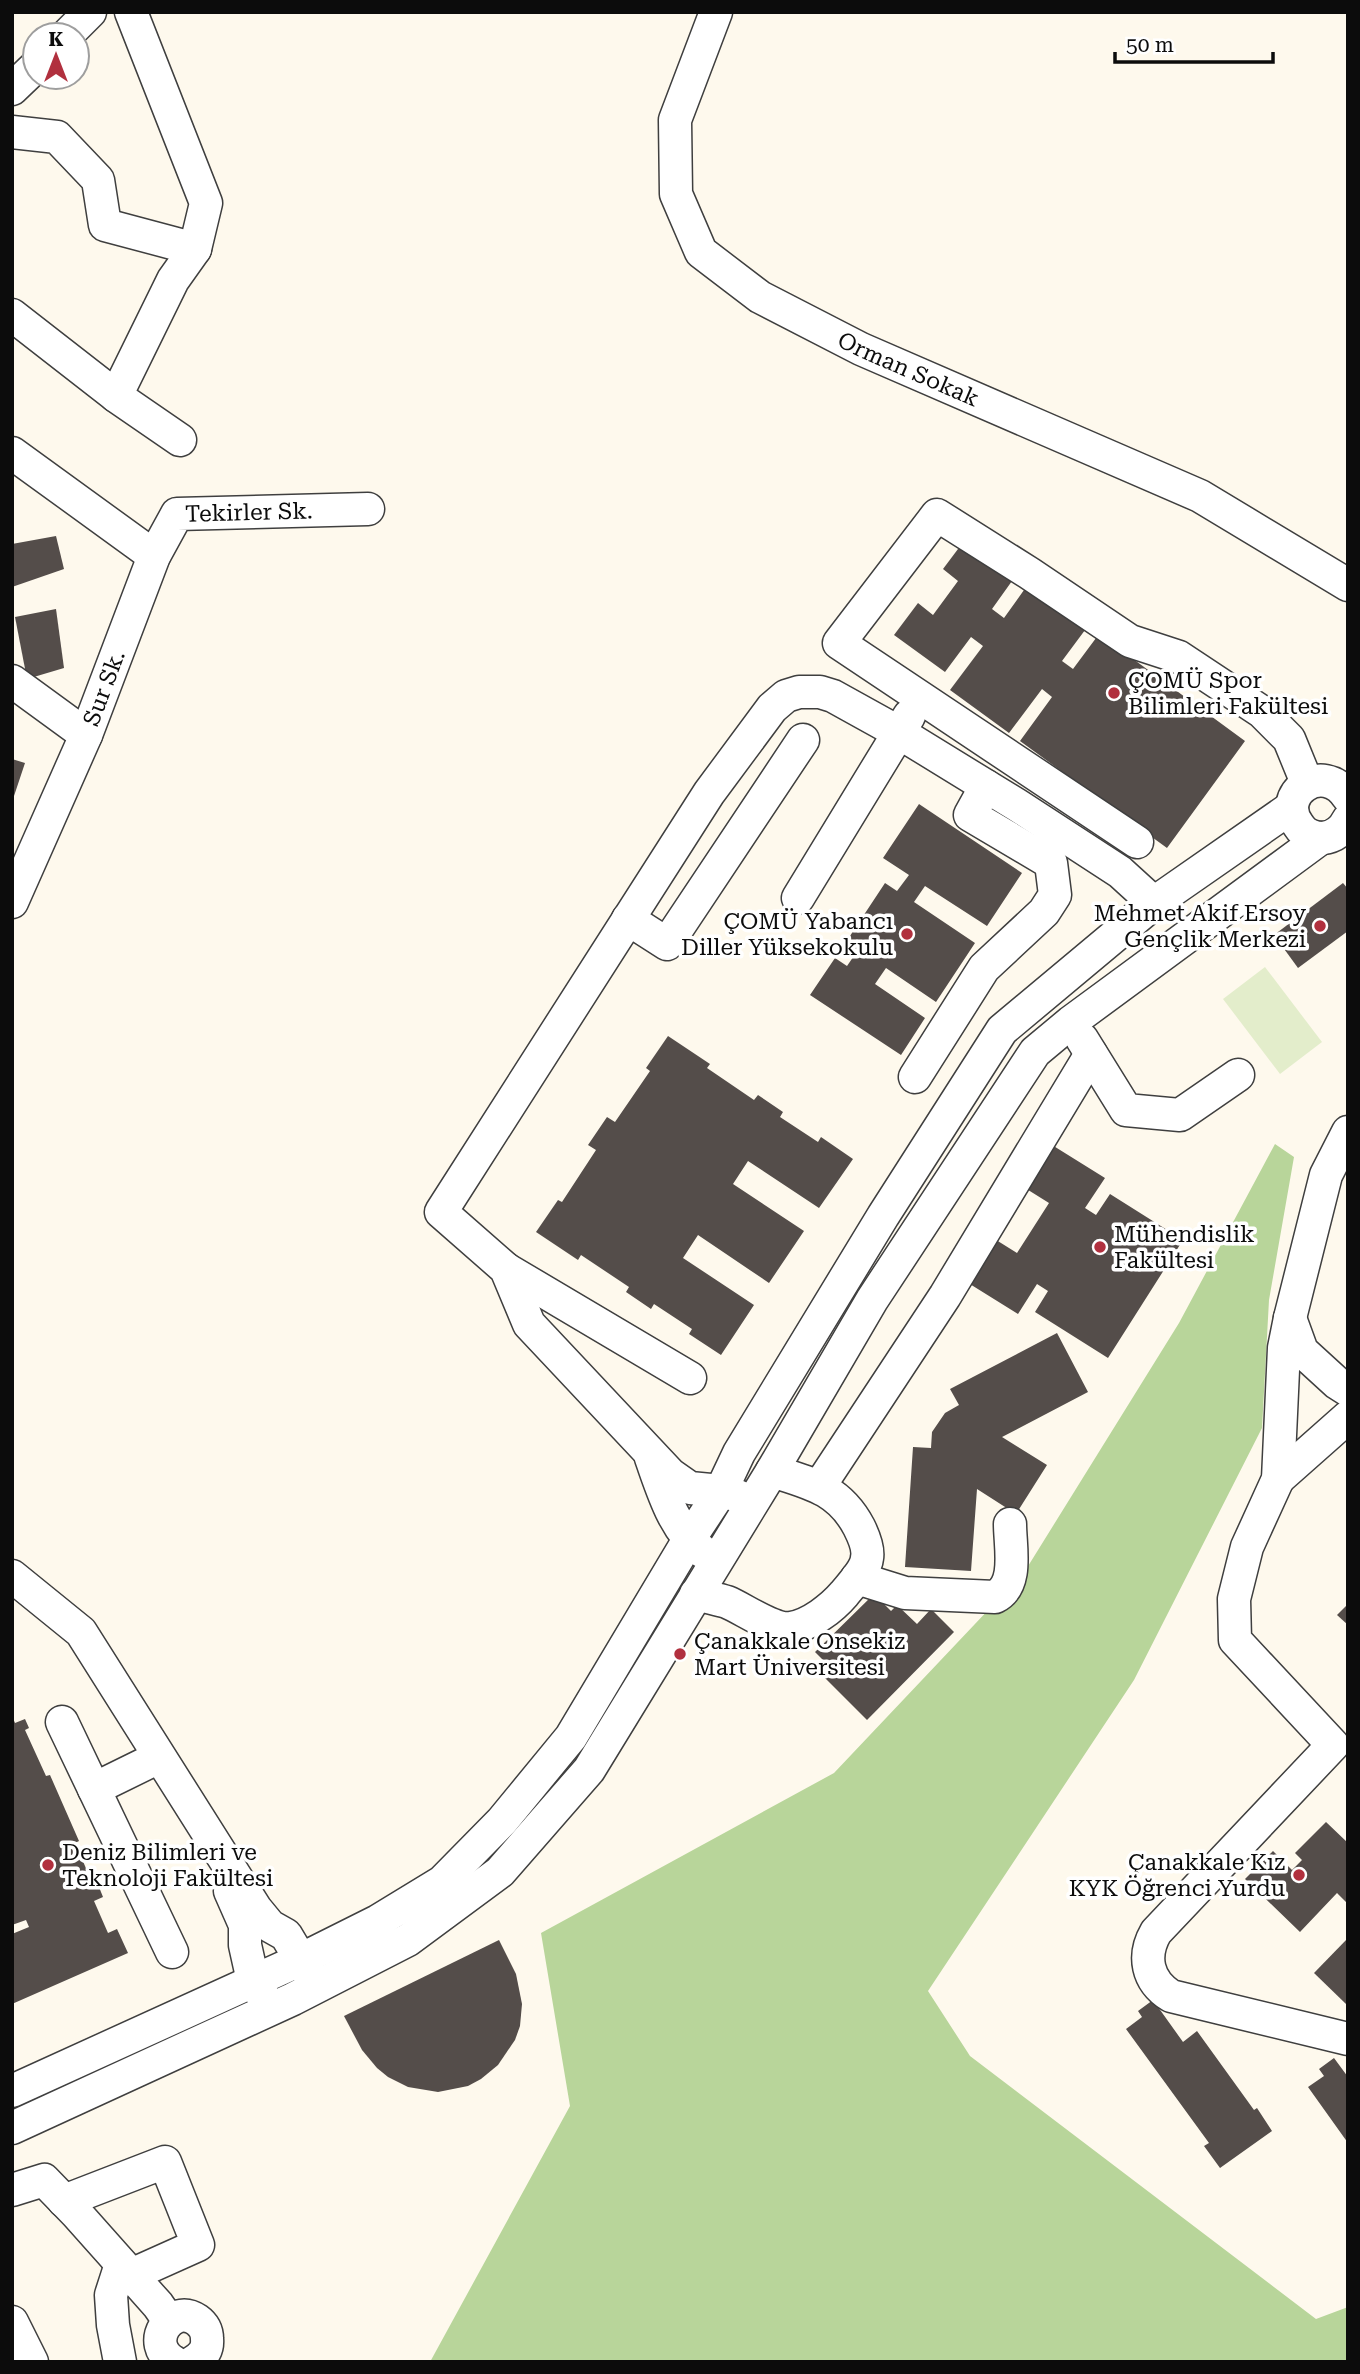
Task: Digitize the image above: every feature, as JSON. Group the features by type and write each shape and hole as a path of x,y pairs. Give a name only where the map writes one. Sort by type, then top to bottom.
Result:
{"street":[{"path":"116,397 173,280 195,249 206,203 131,12"},
{"name":"Orman Sokak","path":"716,12 675,120 676,194 701,252 760,297 861,349 1200,496 1348,585"},
{"path":"12,132 57,136 99,180 105,225 195,249"},
{"path":"12,315 116,397 180,440"},
{"path":"12,453 154,556"},
{"name":"Tekirler Sk.","path":"154,556 177,514 368,509"},
{"path":"1137,842 839,643 937,515 1030,573 1130,641 1179,657 1262,712 1289,739 1300,795 1293,816 1303,831 1339,832"},
{"name":"Sur Sk.","path":"12,681 86,735 154,556"},
{"path":"690,1378 506,1269 441,1212 709,793 772,708 786,696 799,692 820,692 833,696 898,732 1120,872 1154,903"},
{"path":"798,898 898,732 922,698"},
{"path":"12,902 86,735"},
{"path":"628,919 667,944 803,740"},
{"path":"12,2091 300,1960 378,1921 442,1882 502,1821 571,1737 883,1216 1002,1030 1154,903 1300,795 1326,780 1345,785"},
{"path":"915,1077 984,968 1044,912 1055,895 1051,863 970,815 986,786"},
{"path":"12,2128 272,2009 408,1940 500,1872 589,1770 772,1471 872,1300 1035,1052 1071,1022 1339,832"},
{"path":"1071,1022 1126,1110 1180,1115 1238,1075"},
{"path":"819,1487 945,1296 1091,1054"},
{"path":"1348,1132 1326,1175 1290,1318 1283,1362 1278,1479 1247,1548 1234,1599 1235,1640 1333,1745 1156,1932 1147,1961 1153,1979 1171,1996 1348,2039"},
{"path":"506,1269 529,1324 670,1474 690,1488 721,1490 753,1500"},
{"path":"1290,1318 1303,1351 1348,1390"},
{"path":"1278,1479 1348,1418"},
{"path":"650,1455 666,1500 688,1541 715,1562"},
{"path":"696,1594 726,1602 770,1623 790,1629 816,1618 842,1597 857,1578 867,1558 864,1537 853,1515 835,1496 819,1487 772,1471"},
{"path":"857,1578 905,1593 995,1597 1005,1591 1010,1581 1010,1524"},
{"path":"12,1576 81,1632 256,1909 271,1926 286,1935 318,1987"},
{"path":"12,1584 74,1636 220,1867 245,1925 245,1945 253,1981 272,2009"},
{"path":"62,1722 172,1952"},
{"path":"94,1789 153,1760"},
{"path":"12,2065 41,2077"},
{"path":"64,2201 165,2162 198,2245 126,2269 111,2295 120,2362"},
{"path":"12,2190 44,2180 126,2269 169,2321"},
{"path":"174,2362 164,2354 160,2340 169,2321 177,2317 193,2318 205,2329 207,2345 204,2353 193,2362"},
{"path":"12,2322 32,2362"}],"green space":[{"path":"1265,967 1322,1042 1280,1074 1223,999"},
{"path":"1275,1144 1294,1157 1269,1300 1262,1428 1134,1680 928,1991 970,2056 1316,2319 1348,2307 1348,2362 430,2362 570,2106 541,1933 834,1773 1025,1571 1179,1323"}],"building":[{"path":"56,536 64,569 12,587 12,544"},
{"name":"ÇOMÜ Spor Bilimleri Fakültesi","path":"967,537 1017,574 992,609 1004,618 1029,583 1088,626 1062,661 1073,669 1099,634 1245,741 1167,848 1020,741 1052,697 1042,689 1009,733 950,690 983,646 971,637 945,672 894,635 918,603 933,615 958,581 943,569"},
{"path":"56,609 64,668 27,679 15,617"},
{"path":"12,759 25,763 13,799 12,799"},
{"name":"ÇOMÜ Yabancı Diller Yüksekokulu","path":"919,804 1022,873 987,926 925,886 914,902 975,943 936,1002 886,968 875,984 925,1018 901,1055 810,995 835,958 847,966 858,950 846,942 885,883 897,891 909,875 883,858"},
{"name":"Mehmet Akif Ersoy Gençlik Merkezi","path":"1343,883 1348,889 1348,931 1298,968 1274,935"},
{"path":"668,1036 710,1064 707,1068 754,1100 758,1095 783,1112 780,1117 818,1142 821,1137 853,1159 819,1208 748,1161 733,1184 804,1231 769,1283 698,1235 683,1258 754,1305 721,1355 689,1334 692,1329 654,1304 651,1309 626,1292 629,1287 581,1255 578,1260 536,1232 558,1200 562,1202 596,1150 588,1145 607,1117 615,1122 650,1071 646,1068"},
{"name":"Mühendislik Fakültesi","path":"1052,1145 1105,1178 1085,1208 1096,1215 1110,1194 1183,1240 1108,1358 1035,1312 1048,1291 1037,1284 1018,1314 965,1281 993,1238 1017,1253 1049,1203 1025,1188"},
{"path":"1057,1333 1088,1392 1002,1437 1047,1465 1016,1514 977,1489 971,1571 905,1567 913,1447 931,1448 932,1432 945,1413 959,1405 950,1389"},
{"path":"874,1594 891,1611 897,1605 917,1624 931,1609 954,1632 867,1720 825,1678 833,1670 815,1652"},
{"path":"1348,1604 1348,1625 1337,1615"},
{"name":"Deniz Bilimleri ve Teknoloji Fakültesi","path":"12,1716 15,1723 25,1719 29,1728 25,1730 46,1776 50,1775 79,1841 75,1843 95,1889 99,1887 103,1897 94,1901 108,1933 117,1929 128,1953 12,2004 12,1934 29,1927 26,1920 12,1925"},
{"name":"Çanakkale Kız KYK Öğrenci Yurdu","path":"1326,1822 1348,1843 1348,1904 1337,1893 1300,1932 1245,1879 1273,1851 1292,1870 1302,1860 1295,1853"},
{"path":"1348,1938 1348,2002 1346,2004 1314,1973"},
{"path":"499,1940 516,1974 522,2004 520,2026 515,2040 498,2065 468,2086 438,2092 408,2087 377,2068 362,2050 344,2016"},
{"path":"1153,2000 1183,2042 1197,2031 1272,2131 1220,2168 1204,2146 1209,2143 1126,2029 1142,2017 1138,2011"},
{"path":"1334,2058 1348,2077 1348,2143 1308,2087 1324,2076 1319,2069"}],"place":[{"name":"ÇOMÜ Spor Bilimleri Fakültesi","path":"1114,693"},
{"name":"Mehmet Akif Ersoy Gençlik Merkezi","path":"1320,926"},
{"name":"ÇOMÜ Yabancı Diller Yüksekokulu","path":"907,934"},
{"name":"Mühendislik Fakültesi","path":"1100,1247"},
{"name":"Çanakkale Onsekiz Mart Üniversitesi","path":"680,1654"},
{"name":"Deniz Bilimleri ve Teknoloji Fakültesi","path":"48,1865"},
{"name":"Çanakkale Kız KYK Öğrenci Yurdu","path":"1299,1875"}]}
